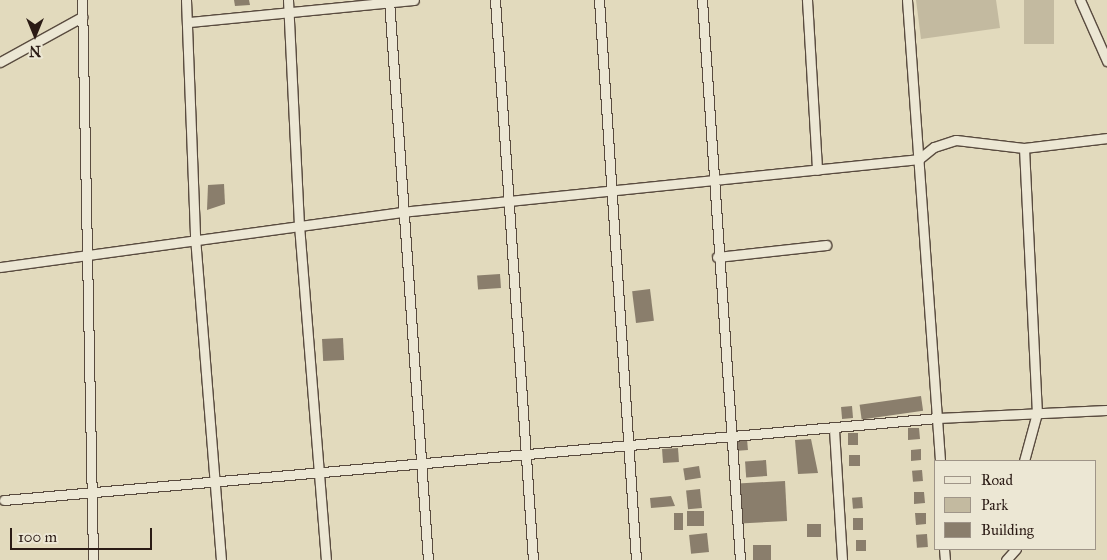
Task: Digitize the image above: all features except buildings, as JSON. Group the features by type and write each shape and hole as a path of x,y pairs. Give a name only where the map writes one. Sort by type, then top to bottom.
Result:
{"street":[{"path":"82,0 93,560"},
{"path":"186,0 189,22 195,237 221,560"},
{"path":"288,0 299,225 321,474 326,560"},
{"path":"189,22 414,0"},
{"path":"495,0 533,560"},
{"path":"599,0 615,193 636,560"},
{"path":"702,0 717,257 740,560"},
{"path":"807,0 817,170"},
{"path":"907,0 940,460"},
{"path":"1080,0 1107,61"},
{"path":"389,1 401,212 423,465 428,560"},
{"path":"0,62 82,17"},
{"path":"0,267 87,252 195,237 401,212 615,193 919,159 934,147 956,140 1024,148 1107,138"},
{"path":"1024,148 1037,413 1024,460"},
{"path":"717,257 826,245"},
{"path":"4,500 216,484 629,444 731,438 937,418 1107,410"},
{"path":"834,429 842,560"},
{"path":"1006,560 1015,550"}],"green space":[{"path":"916,0 996,0 1000,28 921,39"},
{"path":"1024,0 1054,0 1054,44 1024,44"}]}
